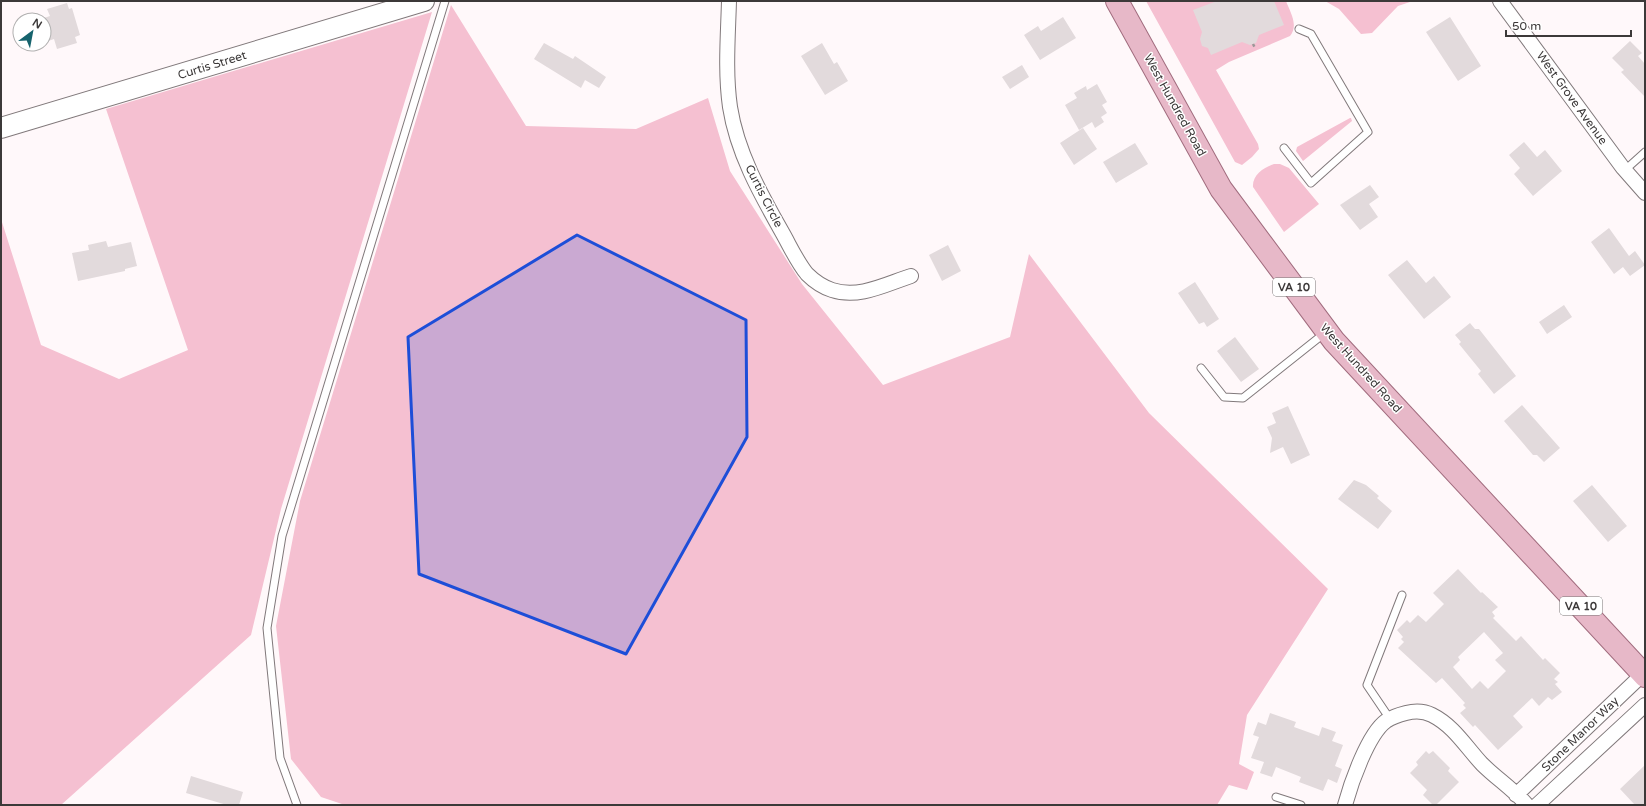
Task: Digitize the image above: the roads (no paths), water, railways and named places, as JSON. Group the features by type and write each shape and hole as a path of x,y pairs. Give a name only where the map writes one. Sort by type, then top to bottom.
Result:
{"main road":[{"name":"West Hundred Road","path":"1117,1 1222,189 1334,341 1644,675"}],"street":[{"name":"Curtis Street","path":"1,128 424,1"},
{"name":"Curtis Circle","path":"729,1 727,64 730,107 737,135 755,182 797,258 807,273 818,283 832,290 847,293 862,292 911,276"},
{"name":"West Grove Avenue","path":"1500,1 1625,170 1645,194"},
{"name":"Stone Manor Way","path":"1516,795 1644,675"},
{"name":"Stone Manor Way","path":"1537,805 1645,705"},
{"path":"1345,805 1365,751 1376,732 1390,719 1397,715 1413,711 1432,715 1444,722 1460,737 1482,763 1527,805"}],"lane":[{"path":"296,805 280,758 267,628 282,536 444,1"},
{"path":"1284,148 1311,182 1368,132 1310,34 1300,29"},
{"path":"1625,170 1645,152"},
{"path":"1201,368 1224,397 1243,398 1327,332"},
{"path":"1390,719 1367,685 1402,595"},
{"path":"1276,796 1301,805"}]}
